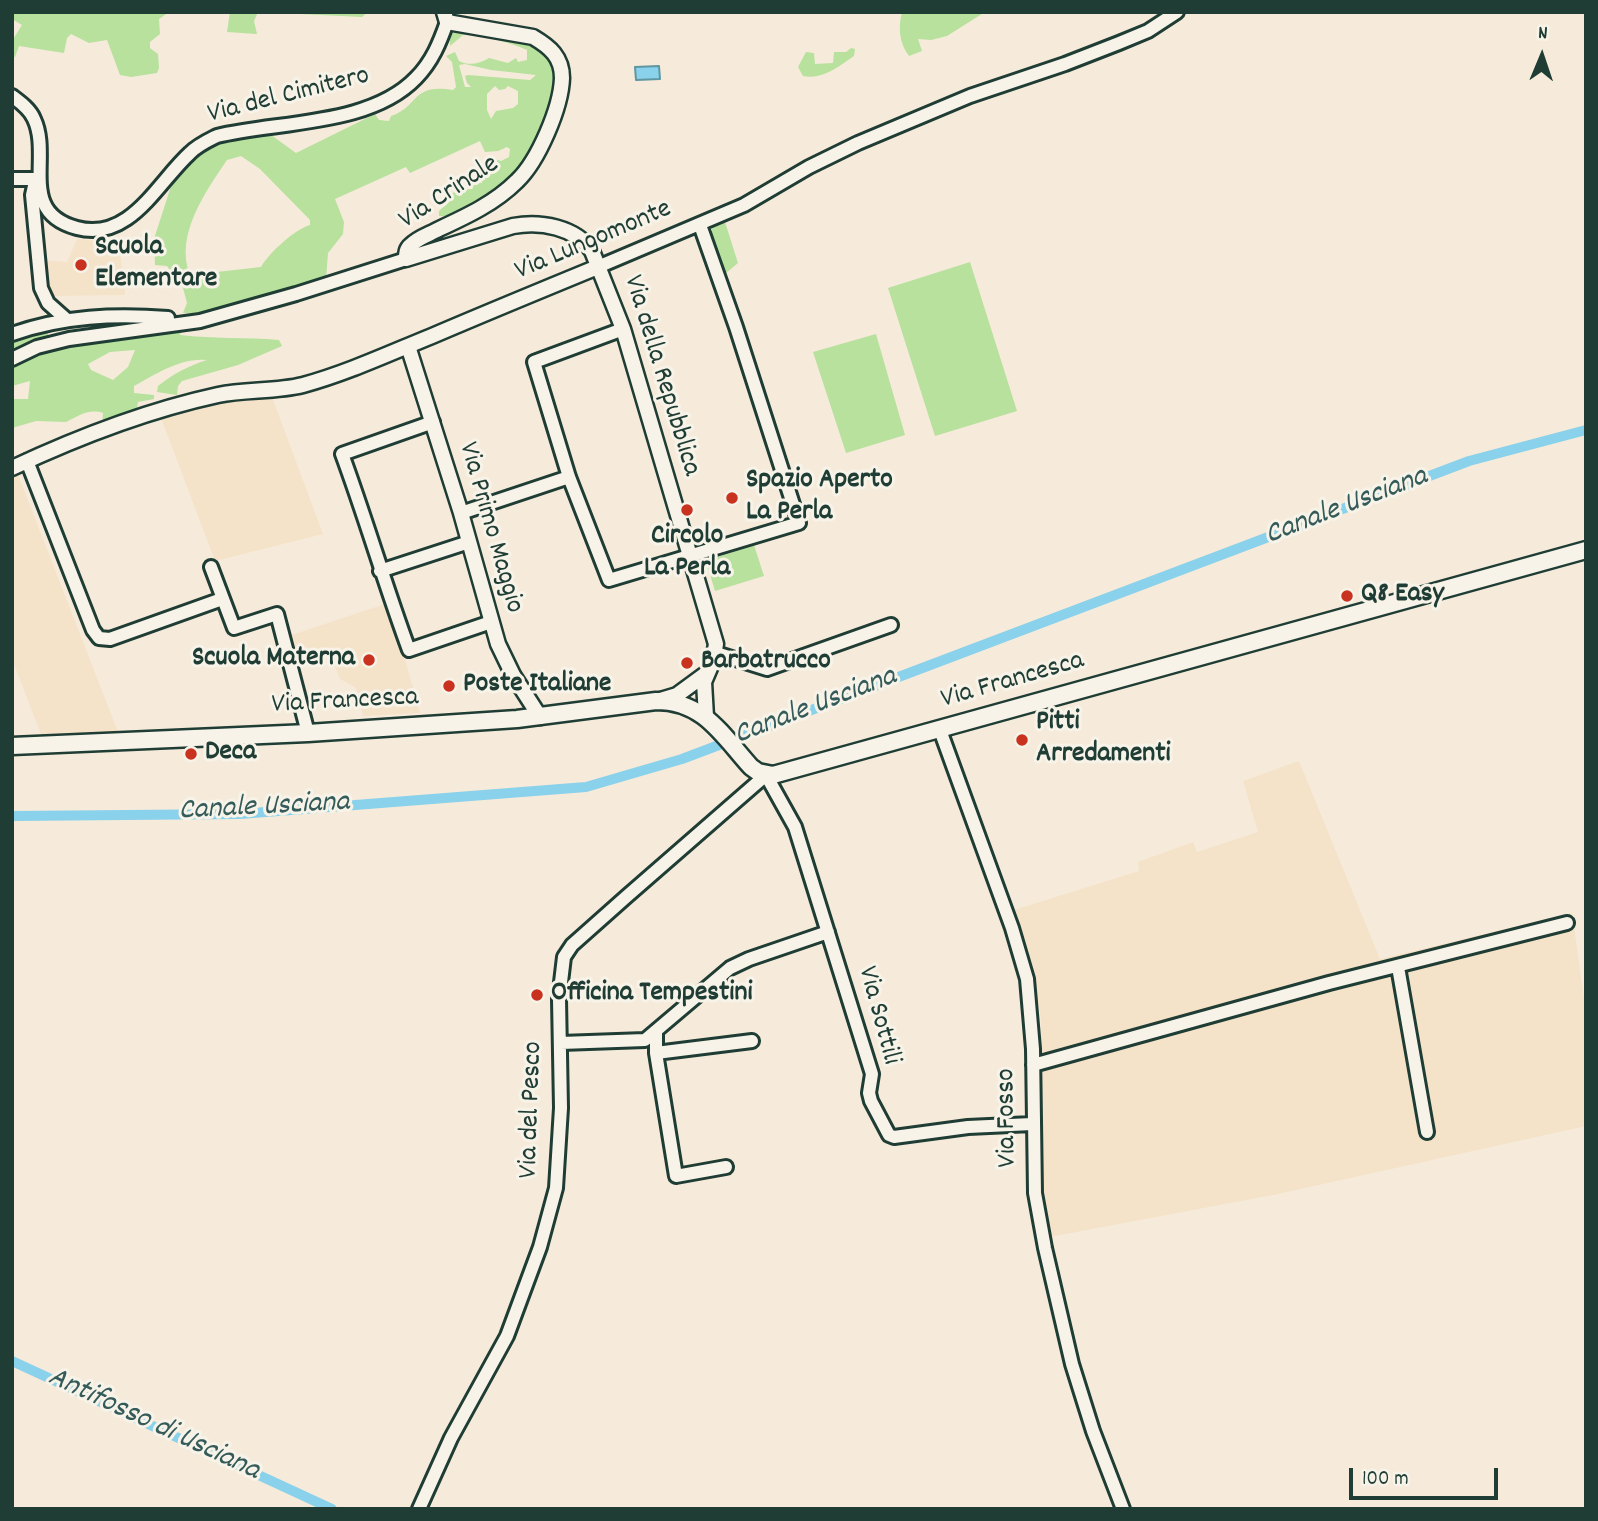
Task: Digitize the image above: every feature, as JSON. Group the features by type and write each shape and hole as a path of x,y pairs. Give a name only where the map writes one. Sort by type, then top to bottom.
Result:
{"main road":[{"name":"Via Francesca","path":"12,746 308,733 540,718 672,701 689,706 706,717 758,771 784,773 1586,550"}],"street":[{"name":"Via Lungomonte","path":"12,468 174,406 229,393 277,390 303,384 405,347 744,205 858,143 970,96 1119,44 1148,31 1177,12"},
{"name":"Via del Cimitero","path":"39,179 44,202 59,220 80,229 110,228 135,213 189,153 217,136 358,111 407,87 429,62 446,17"},
{"name":"Via Crinale","path":"406,260 406,253 414,242 483,207 528,170 539,149 561,89 558,56 533,37 446,17"},
{"path":"12,96 31,114 40,146 39,179 32,195 39,281 48,303 66,319"},
{"path":"12,179 39,179"},
{"name":"Via della Repubblica","path":"12,359 37,347 69,339 200,321 513,226 531,224 557,228 578,236 588,244 600,266 623,329 691,555 716,644 716,653"},
{"path":"623,329 534,362 569,477 609,580 799,523 736,327 699,225"},
{"name":"Via della Repubblica","path":"12,334 66,319 157,317 200,321"},
{"name":"Via Primo Maggio","path":"405,347 433,422 491,622 505,660 540,718"},
{"path":"433,422 342,454 409,650 491,622"},
{"path":"27,461 93,630 99,638 110,639 222,598"},
{"path":"461,513 569,477"},
{"path":"380,571 468,542"},
{"path":"211,568 234,628 276,614 308,733"},
{"path":"689,706 716,653 767,669 891,625"},
{"path":"656,701 677,695 702,679"},
{"path":"702,679 706,717"},
{"name":"Via Fosso","path":"940,730 982,852 1012,928 1027,979 1033,1065 1035,1193 1072,1364 1093,1432 1124,1509"},
{"name":"Via Sottili","path":"758,771 795,827 872,1074 869,1093 871,1101 889,1135 894,1137 968,1127 1032,1124"},
{"name":"Via del Pesco","path":"419,1509 451,1438 507,1336 540,1247 558,1174 561,1108 559,981 564,957 572,945 711,821 758,771"},
{"path":"1033,1065 1329,983 1567,923"},
{"path":"561,1043 645,1040 730,968 748,959 828,932"},
{"path":"1398,967 1427,1132"},
{"path":"656,1032 656,1053 676,1176 726,1167"},
{"path":"656,1053 752,1041"}],"shaded area":[{"name":"Scuola Elementare","path":"77,239 119,243 125,295 50,296 45,286 41,260 67,262"},
{"path":"272,397 323,534 215,561 161,418 211,403"},
{"path":"17,472 118,732 42,737 12,659 12,475"},
{"name":"Scuola Materna","path":"385,604 404,656 420,713 363,716 356,688 340,679 331,656 302,665 292,635"},
{"path":"1299,761 1380,959 1572,913 1586,1012 1586,1126 1278,1194 1050,1237 1044,1192 1041,1020 1034,979 1014,910 1139,871 1138,862 1193,842 1197,852 1258,832 1243,781"}],"green space":[{"path":"12,12 169,12 159,19 160,34 150,42 150,48 158,54 157,73 131,77 120,75 107,40 89,43 71,34 67,38 64,53 19,46 15,57 12,56 12,41 22,25 12,19"},
{"path":"230,12 258,12 254,21 257,34 227,32"},
{"path":"258,12 368,12 362,17"},
{"path":"902,12 985,12 947,36 931,40 918,39 922,51 909,56 900,35"},
{"path":"457,29 528,41 554,60 554,88 547,117 530,157 522,168 507,183 465,210 439,216 439,211 451,200 449,197 456,190 473,189 468,182 482,183 479,167 495,159 501,161 509,157 510,149 507,147 485,152 480,141 410,173 406,167 335,199 344,222 343,234 328,253 326,279 203,314 183,313 187,303 183,288 167,266 155,265 154,239 172,183 183,164 213,141 267,132 296,153 375,114 379,120 389,121 391,116 407,107 422,93 439,89 453,90 456,87 452,62 446,56 455,52 459,61 470,64 489,58 508,63 516,58 518,62 527,60 527,50 471,35 463,35 450,46 450,31","holes":["459,65 491,70 536,75 530,80 468,75 465,76 471,87 465,87","495,86 499,90 508,86 518,91 518,104 513,108 496,111 491,119 487,110 487,94","241,156 260,169 310,220 310,225 283,242 261,267 190,275 186,260 189,230 202,200 227,160"]},
{"path":"851,48 855,49 854,56 824,74 803,76 798,67 806,52 814,53 815,64 833,63 834,52 846,52"},
{"path":"725,222 738,263 725,274 711,234 713,226"},
{"path":"970,262 1017,411 935,436 888,288"},
{"path":"48,327 48,339 182,329 180,335 279,340 282,346 238,365 182,381 177,395 157,392 158,386 181,371 207,360 188,361 169,367 134,386 134,393 154,395 154,399 138,402 136,414 102,426 103,413 93,411 66,422 36,421 12,428 12,399 28,399 30,381 12,386 12,339","holes":["135,350 128,367 113,380 91,370 88,364 110,352"]},
{"path":"876,334 905,435 846,453 813,352"},
{"path":"754,545 764,576 715,591 706,561"}],"water":[{"path":"659,66 660,79 636,80 635,67"}],"waterway":[{"name":"Canale Usciana","path":"12,816 240,814 586,787 682,759 1469,461 1586,430"},
{"name":"Antifosso di Usciana","path":"12,1361 332,1509"}],"place":[{"name":"Scuola Elementare","path":"81,265"},
{"name":"Spazio Aperto La Perla","path":"732,498"},
{"name":"Circolo La Perla","path":"687,510"},
{"name":"Q8 Easy","path":"1347,596"},
{"name":"Scuola Materna","path":"369,660"},
{"name":"Barbatrucco","path":"687,663"},
{"name":"Poste Italiane","path":"449,686"},
{"name":"Pitti Arredamenti","path":"1022,740"},
{"name":"Deca","path":"191,754"},
{"name":"Officina Tempestini","path":"537,995"}]}
